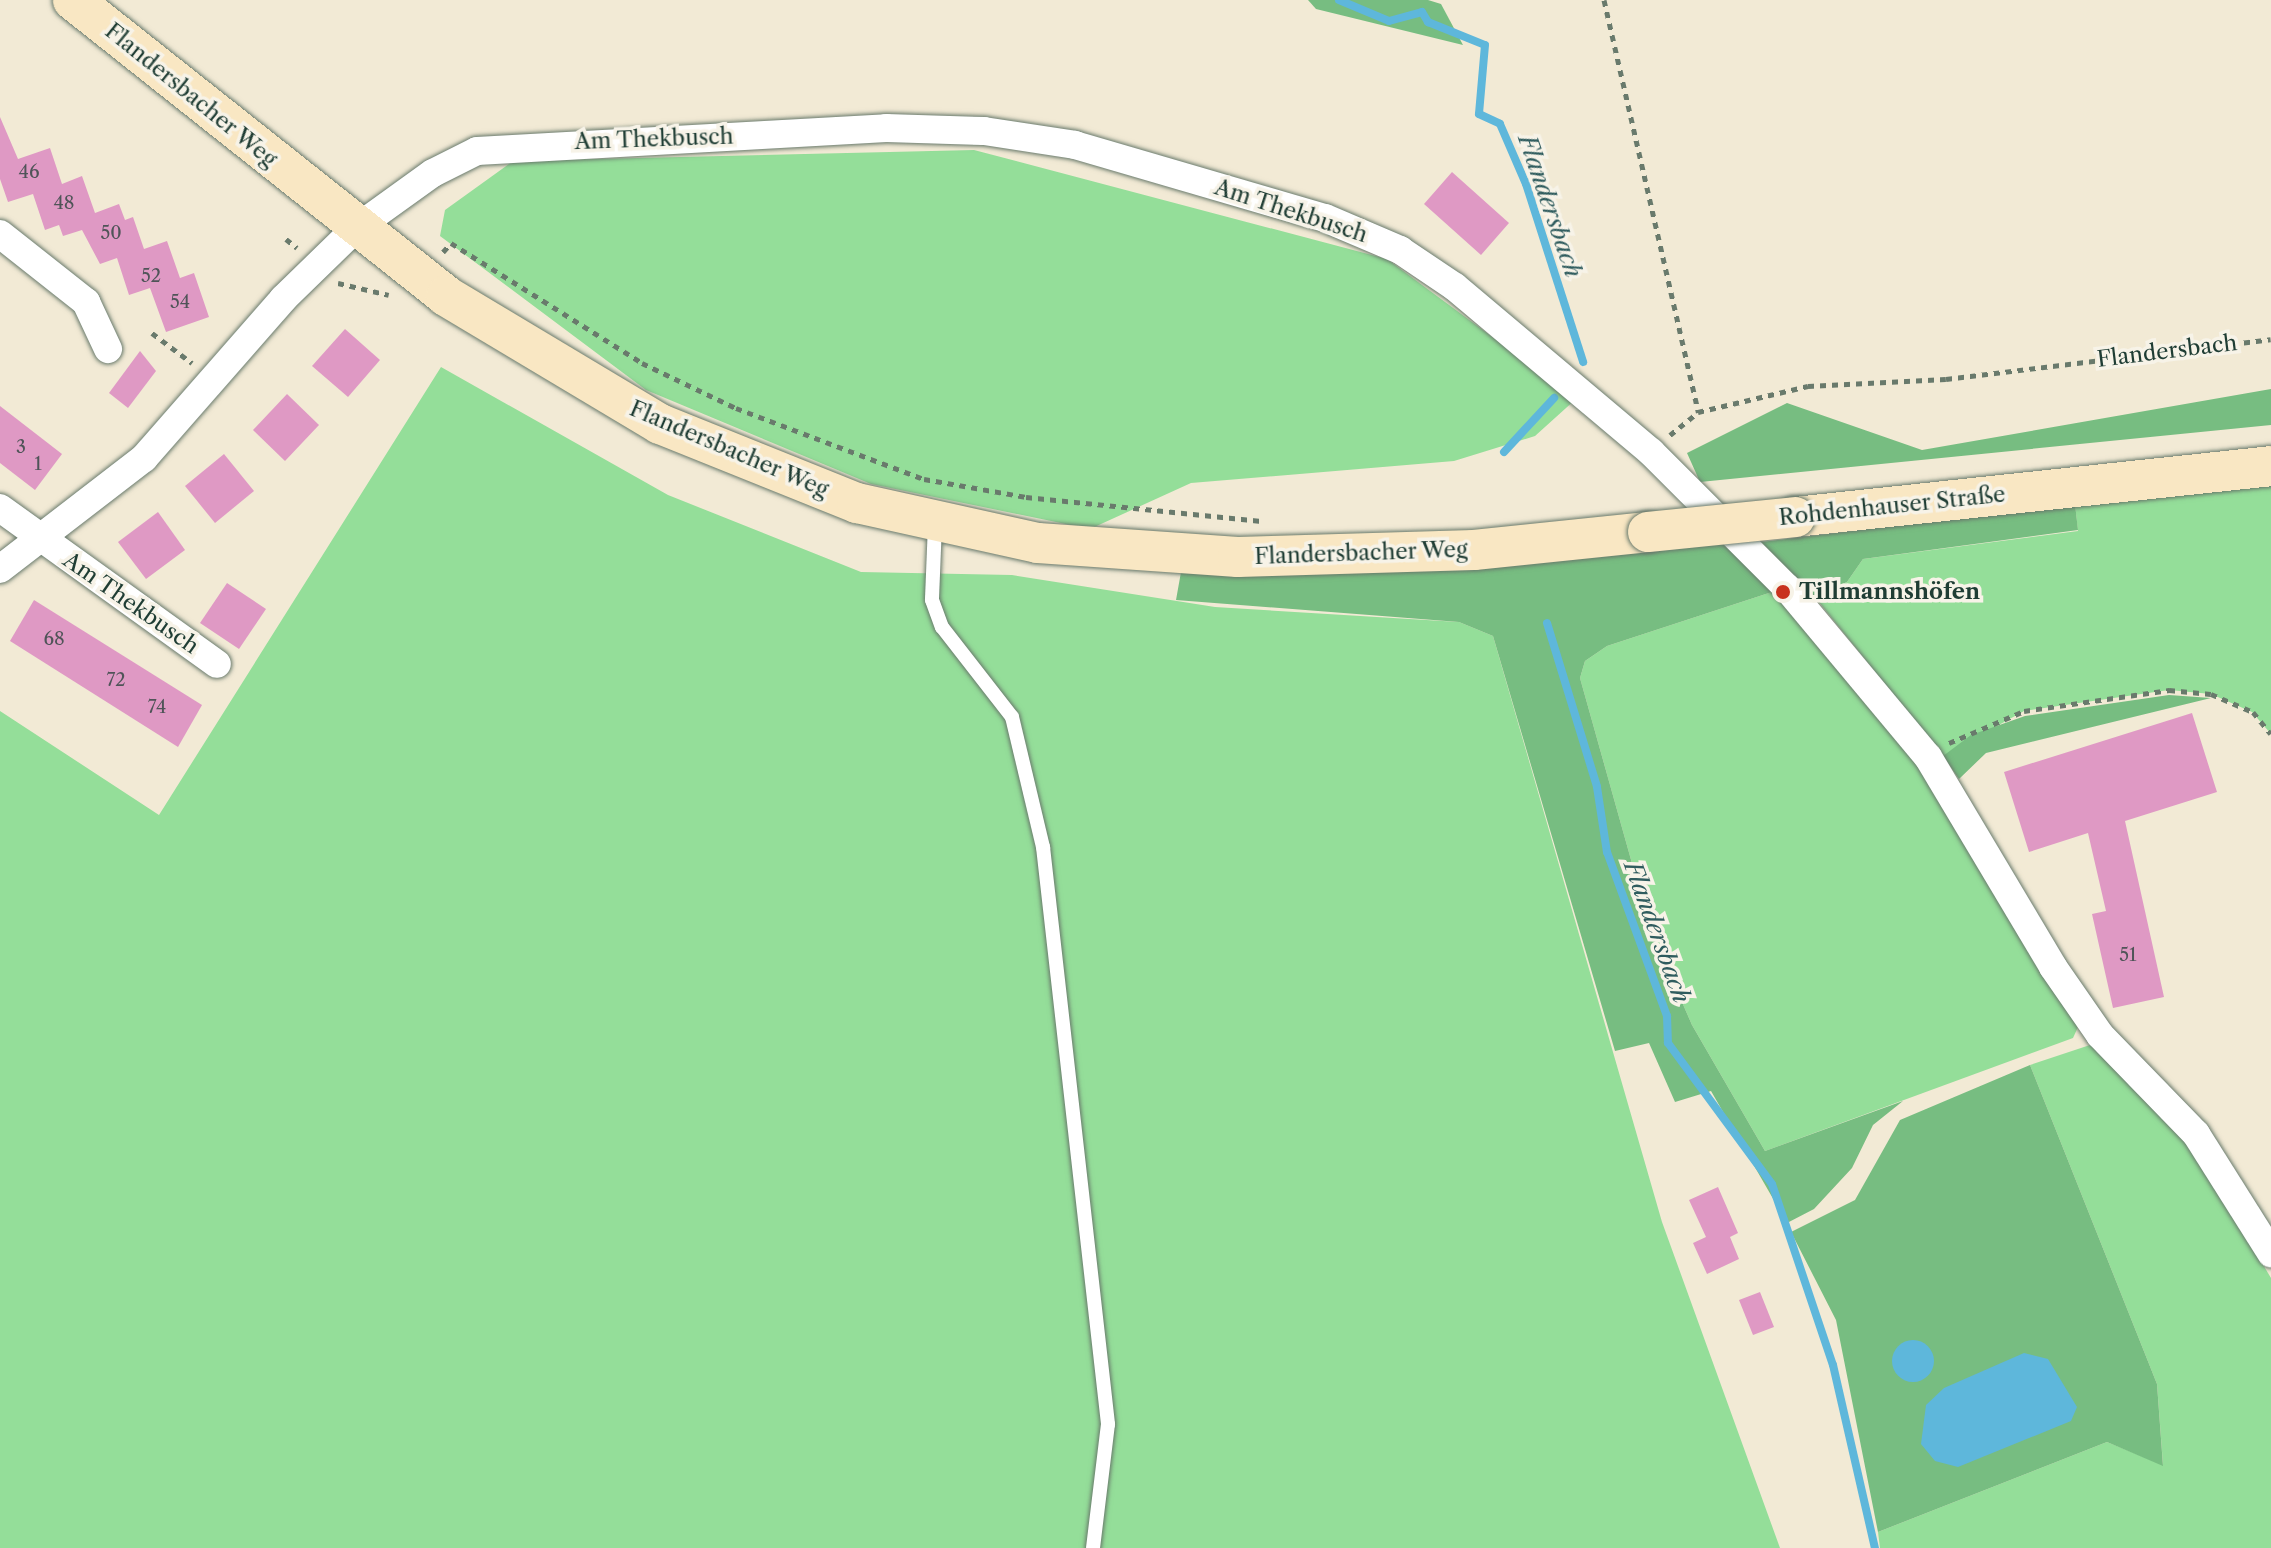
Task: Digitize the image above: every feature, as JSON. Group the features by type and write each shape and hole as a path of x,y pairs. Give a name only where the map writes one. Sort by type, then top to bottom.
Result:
{"main road":[{"name":"Flandersbacher Weg","path":"73,0 355,229 421,277 660,424 857,503 935,524 1052,544 1238,557 1513,546"},
{"name":"Rohdenhauser Straße","path":"1513,546 2271,466"}],"street":[{"name":"Am Thekbusch","path":"0,569 45,541 144,458 317,265 355,229 433,173 477,151 886,128 984,131 1075,145 1325,218 1400,250 1455,287 1651,452"},
{"path":"0,234 86,302 108,349"},
{"path":"1651,452 1819,623 1928,757 2053,967 2100,1035 2196,1134 2271,1253"},
{"path":"0,508 45,541"},
{"name":"Am Thekbusch","path":"45,541 217,664"}],"lane":[{"path":"935,524 932,600 942,627 1012,717 1043,847 1106,1394 1104,1496 1093,1548"}],"path":[{"path":"1604,0 1698,412"},
{"path":"317,265 341,285 369,285 400,301 451,243 642,363 801,435 924,479 1026,497 1277,521"},
{"path":"152,333 189,361"},
{"name":"Flandersbach","path":"1651,452 1698,412 1808,386 1946,379 2271,339"},
{"path":"1928,757 1969,730 2024,711 2169,690 2211,694 2253,712 2271,734"}],"green space":[{"path":"1308,0 1428,0 1441,4 1463,45 1316,9"},
{"path":"974,150 1387,259 1576,399 1535,436 1454,461 1191,483 1090,529 871,484 646,390 440,236 445,210 513,161"},
{"path":"441,367 668,495 861,572 1012,575 1215,607 1459,622 1493,636 1662,1222 1780,1548 0,1548 0,711 159,815"},
{"path":"2271,389 2271,425 1700,482 1687,453 1787,403 1922,450"},
{"path":"2271,481 2271,734 2252,712 2211,694 2169,690 2024,711 1943,756 1814,596 1847,582 1863,559 2078,531 2075,504"},
{"path":"2075,504 2078,530 1863,559 1847,582 1814,596 1761,542"},
{"path":"1728,542 1775,591 1607,646 1585,661 1580,678 1651,931 1692,1025 1765,1151 1903,1101 1873,1125 1852,1168 1814,1209 1787,1223 1711,1091 1675,1102 1649,1043 1615,1051 1493,636 1459,622 1176,600 1181,572"},
{"path":"1775,591 1920,761 2078,1027 2073,1038 1765,1151 1692,1025 1651,931 1580,678 1585,661 1607,646"},
{"path":"2169,695 2211,698 1986,753 1959,779 1943,756 1971,735 2025,716"},
{"path":"2093,1044 2194,1150 2271,1278 2271,1548 1880,1548 1878,1532 2107,1442 2163,1465 2157,1384 2030,1065"},
{"path":"2030,1065 2157,1384 2163,1466 2107,1442 1878,1532 1836,1320 1791,1232 1855,1200 1900,1120"}],"water":[{"path":"1913,1340 1928,1346 1934,1361 1928,1376 1913,1382 1898,1376 1892,1361 1898,1346"},
{"path":"2024,1353 2048,1359 2077,1407 2071,1421 1958,1467 1935,1461 1921,1444 1926,1405 1944,1388"}],"building":[{"path":"0,117 18,159 50,148 62,184 82,176 95,213 119,204 125,220 133,217 144,249 167,241 180,278 194,273 209,317 166,332 150,288 129,295 117,258 100,264 82,230 63,236 59,225 45,230 33,194 8,202 0,179"},
{"path":"1452,172 1509,223 1481,255 1424,204"},
{"path":"345,329 380,360 348,397 312,366"},
{"path":"140,351 156,371 128,408 109,393"},
{"path":"287,394 319,425 285,461 253,430"},
{"path":"0,406 62,454 35,490 0,463"},
{"path":"224,454 254,491 215,523 185,486"},
{"path":"158,512 185,550 146,579 118,542"},
{"path":"227,583 266,609 239,649 200,623"},
{"path":"34,600 202,705 178,747 10,641"},
{"path":"2192,713 2217,792 2125,821 2164,997 2113,1008 2092,914 2106,911 2088,833 2029,852 2004,772"},
{"path":"1718,1187 1738,1233 1730,1237 1739,1259 1707,1274 1693,1243 1706,1237 1689,1200"},
{"path":"1760,1292 1774,1327 1753,1335 1739,1300"}],"waterway":[{"name":"Flandersbach","path":"1339,0 1389,21 1422,12 1428,22 1485,45 1479,114 1500,124 1526,184 1583,362"},
{"name":"Flandersbach","path":"1504,452 1554,398"},
{"name":"Flandersbach","path":"1547,623 1597,787 1607,852 1667,1016 1668,1043 1772,1184 1833,1365 1875,1548"}],"place":[{"name":"Tillmannshöfen","path":"1783,592"}]}
